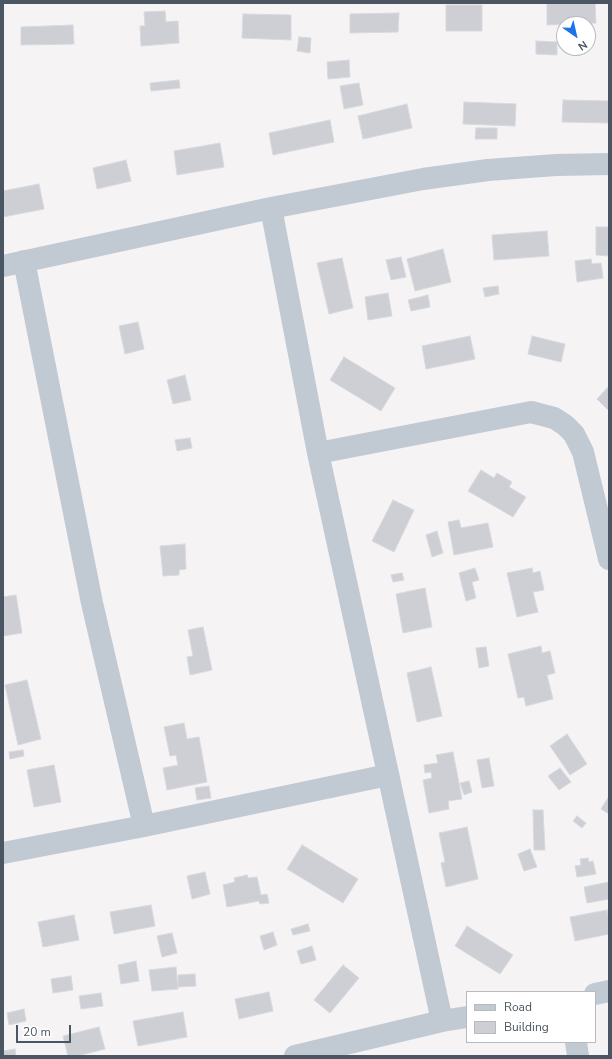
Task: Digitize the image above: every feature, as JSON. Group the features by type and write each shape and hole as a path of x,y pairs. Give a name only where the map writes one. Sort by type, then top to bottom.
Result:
{"street":[{"path":"3,266 271,208 423,179 488,170 556,165 609,164"},
{"path":"271,208 318,453 442,1021"},
{"path":"24,261 92,603 144,826"},
{"path":"318,453 531,412 554,418 565,425 574,434 584,452 609,559"},
{"path":"3,853 144,826 388,775"},
{"path":"596,994 609,991"},
{"path":"295,1056 442,1021 466,1017"},
{"path":"576,1043 578,1056"}],"building":[{"path":"547,3 595,3 596,16 556,16 556,25 547,25"},
{"path":"446,5 482,5 482,31 446,31"},
{"path":"165,11 166,22 178,21 179,43 141,46 140,26 145,26 144,12"},
{"path":"399,13 398,32 350,33 350,14"},
{"path":"243,14 291,15 291,40 242,38"},
{"path":"73,25 74,44 21,45 21,27"},
{"path":"299,37 311,38 310,53 297,51"},
{"path":"536,41 556,42 556,55 536,54"},
{"path":"349,60 350,77 328,79 327,62"},
{"path":"179,80 180,88 151,91 150,83"},
{"path":"359,83 363,105 344,109 340,86"},
{"path":"563,100 609,101 609,123 562,122"},
{"path":"464,102 516,104 515,126 463,124"},
{"path":"407,104 412,128 363,139 358,116"},
{"path":"330,120 334,142 273,155 269,133"},
{"path":"476,128 497,128 497,139 475,139"},
{"path":"220,143 224,167 177,175 174,151"},
{"path":"126,160 131,181 97,189 93,168"},
{"path":"39,184 44,209 3,217 3,191"},
{"path":"596,227 609,227 609,256 596,255"},
{"path":"547,231 549,256 494,260 492,235"},
{"path":"443,249 451,282 415,291 407,259"},
{"path":"401,257 406,277 391,280 386,260"},
{"path":"342,258 353,308 329,314 317,263"},
{"path":"591,259 592,264 601,263 603,278 577,282 575,261"},
{"path":"498,286 499,294 485,297 483,288"},
{"path":"388,293 392,316 368,320 365,297"},
{"path":"428,295 430,307 411,311 408,300"},
{"path":"138,322 144,349 125,354 119,326"},
{"path":"470,336 475,359 426,369 422,346"},
{"path":"532,336 565,344 561,362 528,354"},
{"path":"344,357 395,388 381,411 330,380"},
{"path":"185,375 191,400 173,404 167,380"},
{"path":"609,386 609,411 597,399"},
{"path":"190,438 192,448 177,451 175,440"},
{"path":"481,470 494,478 497,473 512,482 509,487 526,497 513,517 468,491"},
{"path":"393,500 414,510 394,552 372,541"},
{"path":"459,520 461,528 488,523 493,547 454,555 448,522"},
{"path":"437,531 443,553 432,557 426,535"},
{"path":"185,544 186,569 179,570 179,575 163,576 160,546"},
{"path":"475,568 479,580 472,582 476,598 466,601 459,573"},
{"path":"532,568 533,573 540,571 544,590 533,592 538,612 517,617 507,573"},
{"path":"402,573 404,580 393,582 391,575"},
{"path":"425,588 432,627 403,633 396,594"},
{"path":"16,595 22,633 3,636 3,597"},
{"path":"203,627 212,670 190,675 187,657 193,656 188,630"},
{"path":"541,646 542,653 550,651 555,673 547,675 553,699 526,706 524,697 518,698 508,654"},
{"path":"486,647 489,666 479,668 476,648"},
{"path":"431,667 442,716 417,722 407,673"},
{"path":"27,680 41,739 18,745 5,685"},
{"path":"184,723 187,739 199,737 207,782 167,790 163,768 178,765 176,755 170,756 164,727"},
{"path":"567,734 587,764 570,775 550,746"},
{"path":"23,750 24,756 10,759 9,752"},
{"path":"453,752 462,799 448,801 449,809 429,813 423,780 432,778 431,772 425,773 424,765 438,763 436,755"},
{"path":"489,758 494,786 482,788 477,760"},
{"path":"54,765 61,802 34,807 27,770"},
{"path":"560,768 571,782 559,790 548,776"},
{"path":"469,781 472,792 464,795 460,783"},
{"path":"209,786 211,798 197,800 195,788"},
{"path":"609,796 609,814 601,809"},
{"path":"533,810 543,810 545,850 534,850"},
{"path":"577,816 586,823 582,828 573,821"},
{"path":"467,827 478,879 446,887 441,863 445,862 439,833"},
{"path":"302,845 358,879 343,903 287,869"},
{"path":"530,849 537,867 524,871 518,854"},
{"path":"588,858 589,862 593,861 596,874 577,877 575,866 581,865 580,859"},
{"path":"205,872 210,894 192,899 187,876"},
{"path":"247,875 248,878 257,877 261,895 267,894 269,903 260,904 259,901 227,907 223,885 235,882 234,878"},
{"path":"609,882 609,899 587,903 584,887"},
{"path":"151,905 155,926 114,934 110,912"},
{"path":"607,910 609,918 609,934 575,941 570,917"},
{"path":"74,915 79,940 43,947 38,922"},
{"path":"308,924 310,931 293,935 291,929"},
{"path":"467,926 513,955 500,974 455,946"},
{"path":"273,932 277,945 264,950 260,936"},
{"path":"172,933 177,953 162,957 157,936"},
{"path":"312,946 316,960 301,964 297,951"},
{"path":"136,961 139,981 121,984 118,965"},
{"path":"343,965 359,978 330,1013 314,1000"},
{"path":"176,967 178,989 152,991 149,970"},
{"path":"195,974 196,986 178,987 178,975"},
{"path":"71,976 73,990 53,993 51,979"},
{"path":"269,992 273,1011 239,1019 235,999"},
{"path":"101,993 103,1006 81,1009 79,996"},
{"path":"24,1009 26,1021 9,1025 7,1013"},
{"path":"183,1012 187,1037 138,1046 133,1021"},
{"path":"99,1027 105,1049 77,1056 68,1056 63,1036"},
{"path":"15,1049 16,1056 3,1056 3,1051"}]}
